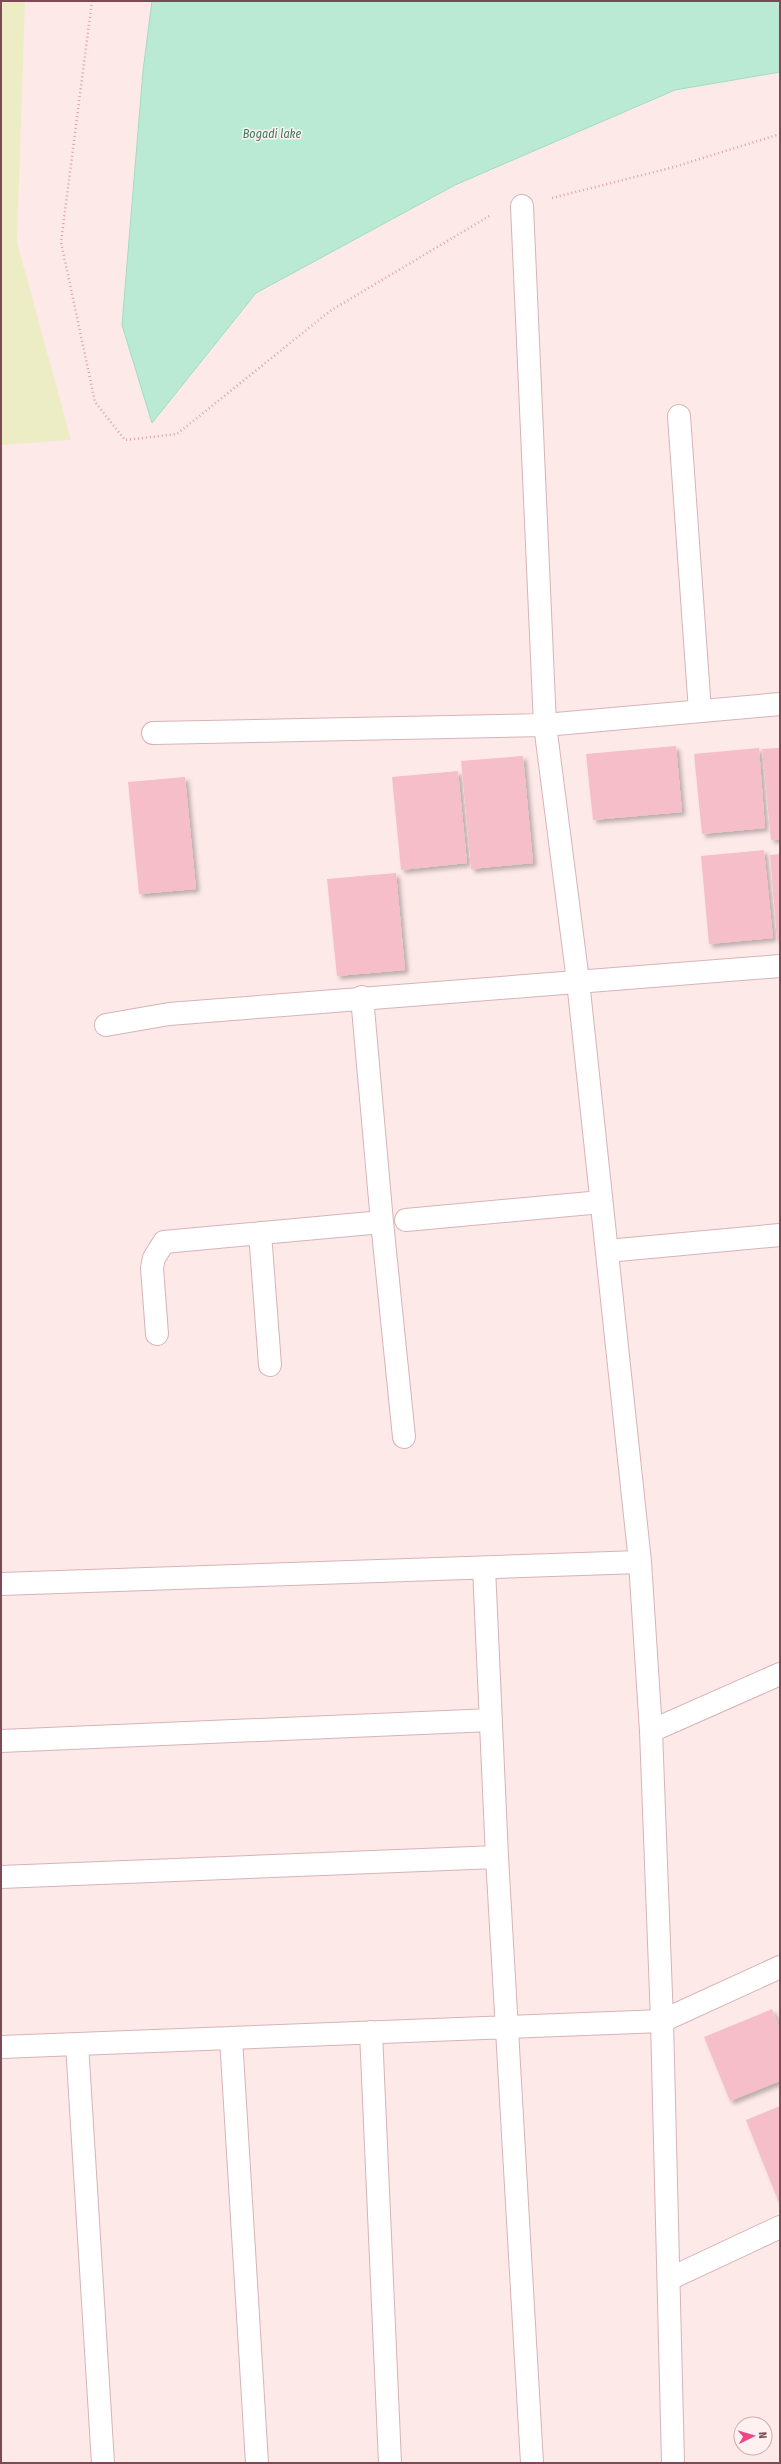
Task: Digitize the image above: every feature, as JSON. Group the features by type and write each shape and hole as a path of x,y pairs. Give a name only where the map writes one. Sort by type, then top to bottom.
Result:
{"street":[{"path":"522,206 545,725 578,981 640,1562 651,1731 662,2021 673,2463"},
{"path":"679,416 700,712"},
{"path":"153,733 545,725 780,704"},
{"path":"106,1025 169,1014 362,997 780,966"},
{"path":"362,997 382,1222 404,1437"},
{"path":"406,1220 601,1202"},
{"path":"157,1334 152,1268 154,1258 164,1242 382,1222"},
{"path":"260,1233 270,1366"},
{"path":"607,1251 780,1235"},
{"path":"1,1584 640,1562"},
{"path":"484,1568 497,1857 532,2463"},
{"path":"651,1731 780,1674"},
{"path":"1,1740 491,1720"},
{"path":"1,1877 497,1857"},
{"path":"1,2047 662,2021 780,1967"},
{"path":"371,2032 390,2463"},
{"path":"231,2038 257,2463"},
{"path":"77,2044 102,2463"},
{"path":"669,2279 780,2227"}],"path":[{"path":"92,1 61,242 95,402 125,440 177,434 330,311 494,213 674,167 780,134"}],"shaded area":[{"path":"1,1 25,1 17,242 71,440 1,445"}],"water":[{"name":"Bogadi lake","path":"152,1 780,1 780,72 675,90 455,185 256,293 152,423 122,325 143,71"}],"building":[{"path":"676,746 682,812 593,820 586,754"},
{"path":"759,748 765,828 702,834 694,754"},
{"path":"780,748 780,839 771,840 762,749"},
{"path":"523,756 533,863 471,869 461,761"},
{"path":"458,771 467,863 401,870 392,777"},
{"path":"185,777 196,889 139,894 128,782"},
{"path":"764,850 773,938 709,944 701,856"},
{"path":"780,854 780,940 777,940 770,855"},
{"path":"396,873 405,970 337,976 327,879"},
{"path":"772,2009 780,2029 780,2081 730,2101 704,2037"},
{"path":"780,2106 780,2205 746,2120"}]}
